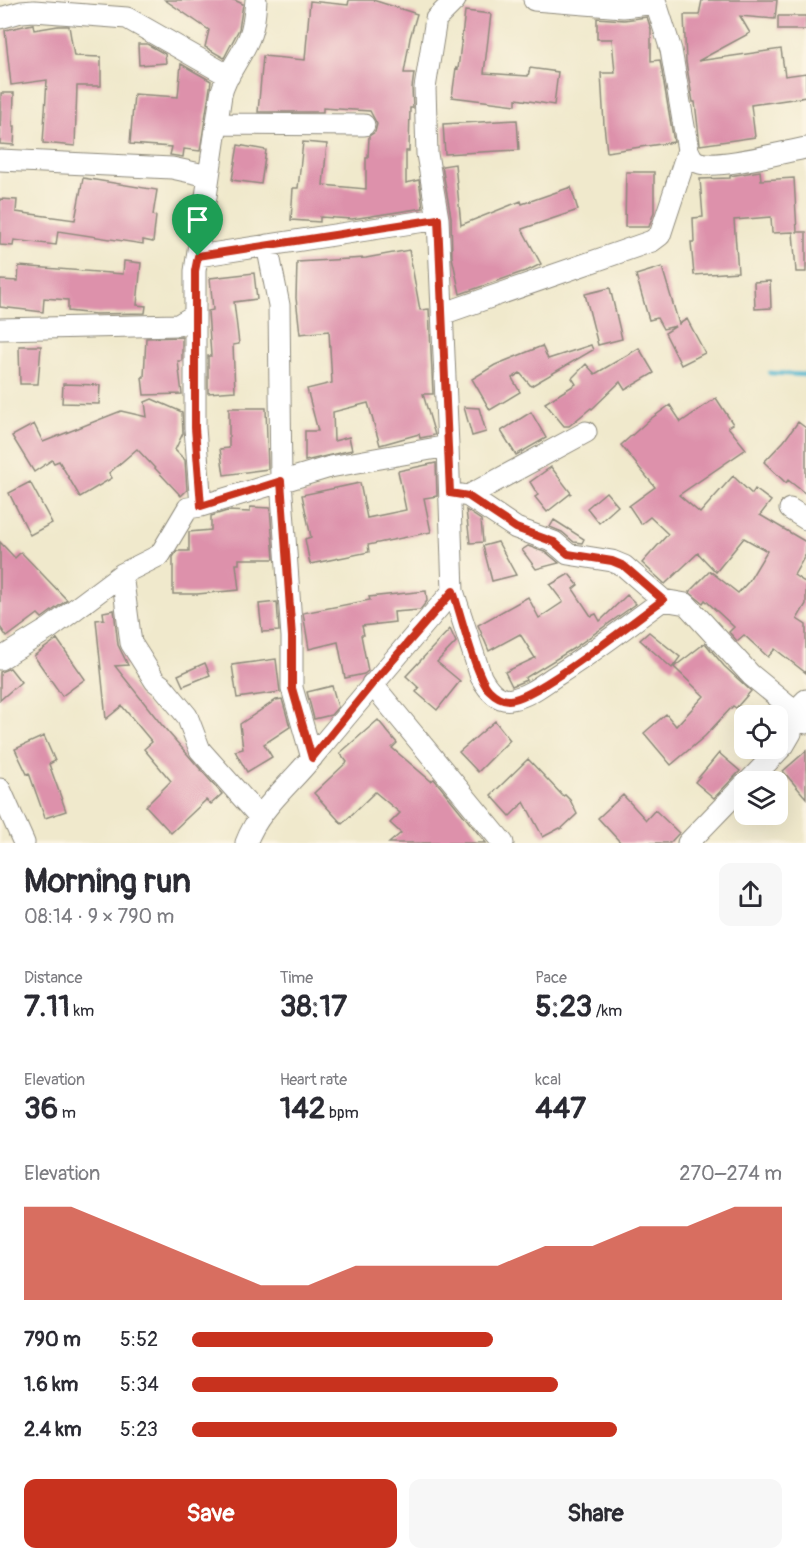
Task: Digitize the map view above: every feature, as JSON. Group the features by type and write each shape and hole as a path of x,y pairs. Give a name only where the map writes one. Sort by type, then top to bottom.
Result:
{"street":[{"path":"201,506 195,428 193,316 195,271 223,85 249,39 256,0"},
{"path":"455,0 436,19 425,88 427,154 438,219 448,446 459,494 453,591 481,677 488,690 497,696 510,700 530,693 591,653 663,600"},
{"path":"534,0 623,7 656,3 671,50 688,150 698,163 721,164 806,148"},
{"path":"0,18 34,11 127,18 228,76"},
{"path":"217,124 364,125"},
{"path":"442,314 652,241 660,235 688,150"},
{"path":"0,160 172,168 209,176"},
{"path":"198,256 438,219"},
{"path":"267,245 279,305 281,481 292,637 292,688 312,758"},
{"path":"0,329 178,325 193,316"},
{"path":"459,494 586,432"},
{"path":"0,659 50,628 122,574 160,555 188,508 330,467 448,446"},
{"path":"459,494 516,528 554,542 568,554 612,561 624,566 663,600 686,604 751,675 802,711 784,744 758,771"},
{"path":"122,574 131,643 155,681 163,687 187,716 200,750 259,816"},
{"path":"246,843 259,816 312,758 372,684 453,591"},
{"path":"372,684 503,843"},
{"path":"0,789 24,843"},
{"path":"688,843 734,795"}],"building":[{"path":"165,0 234,0 243,4 239,29 224,58 205,47 209,30"},
{"path":"349,0 373,0 417,14 404,73 414,73 409,151 406,151 406,183 419,180 423,208 352,219 320,217 320,222 291,220 293,188 298,188 303,142 327,144 323,185 366,189 369,136 375,132 377,124 370,111 323,108 323,112 258,112 263,56 305,60 310,1 348,5"},
{"path":"702,0 777,0 775,19 740,16 750,33 698,61 781,49 785,76 806,73 806,97 751,105 755,137 700,145 695,102 693,102 686,62 684,15 699,15"},
{"path":"465,11 491,14 484,73 528,76 530,68 558,72 554,105 516,99 516,105 452,97"},
{"path":"778,16 806,16 806,30 778,30"},
{"path":"647,17 651,29 651,61 660,60 674,142 607,152 601,73 615,73 612,39 597,39 597,18 624,20"},
{"path":"33,24 34,30 69,26 74,56 101,57 101,86 77,86 75,146 43,143 47,80 11,85 5,30"},
{"path":"138,44 147,44 165,54 166,63 139,65"},
{"path":"181,64 211,81 200,151 184,149 183,157 170,155 172,147 130,144 134,94 178,97"},
{"path":"1,93 14,93 14,145 0,144"},
{"path":"517,120 519,150 445,154 443,124"},
{"path":"238,145 266,150 261,184 232,180"},
{"path":"455,164 461,225 521,201 522,204 571,187 578,210 522,229 541,264 460,294 452,257 451,217 442,166"},
{"path":"760,171 761,180 794,178 797,232 806,232 806,272 796,272 793,232 772,233 771,217 734,220 738,272 694,275 691,242 694,242 693,218 703,217 700,179 730,178 730,176"},
{"path":"626,172 654,172 654,212 649,227 625,227"},
{"path":"83,178 157,190 153,215 156,216 153,242 143,240 143,244 58,231 56,245 14,240 13,246 0,245 0,199 17,200 16,212 75,220"},
{"path":"409,250 420,310 429,309 433,394 423,394 435,435 420,438 419,434 380,445 368,403 333,412 334,441 349,437 352,450 305,461 305,431 318,431 307,389 332,383 329,331 300,334 296,298 297,262 366,258"},
{"path":"124,261 141,263 137,305 146,306 145,313 95,314 68,311 68,300 44,298 43,312 0,307 0,280 18,281 19,266 123,274"},
{"path":"662,267 679,324 687,319 705,353 681,365 665,333 676,326 663,329 657,318 649,320 636,275"},
{"path":"254,273 257,299 234,302 239,344 233,345 235,391 208,393 208,356 211,356 208,311 213,310 210,278"},
{"path":"770,281 771,308 755,309 754,282"},
{"path":"610,288 622,339 598,345 585,294"},
{"path":"182,337 182,361 178,361 182,394 144,395 142,377 144,377 146,338"},
{"path":"591,345 593,350 531,386 520,373 512,378 520,392 490,410 472,379 495,365 542,346 548,359"},
{"path":"19,346 41,346 38,384 20,384"},
{"path":"639,348 654,373 625,390 620,382 592,409 569,426 564,426 545,403 576,384 572,378 586,364 595,374"},
{"path":"63,384 100,385 99,404 62,403"},
{"path":"716,398 733,424 728,427 746,449 679,495 700,513 733,476 752,494 755,489 771,501 760,515 806,542 806,554 794,575 806,583 806,604 797,619 806,625 806,673 775,649 768,657 744,635 737,641 729,632 734,627 705,600 703,603 689,592 710,571 738,593 749,581 767,551 744,538 716,572 698,553 665,584 642,563 668,534 650,517 641,524 629,506 655,487 621,445 670,405 681,422"},
{"path":"152,399 182,412 183,433 175,450 185,460 187,490 181,496 137,449 109,473 112,478 80,497 59,461 54,463 52,460 34,472 12,436 34,424 43,442 121,411 147,417 145,402"},
{"path":"464,407 479,408 486,432 472,436"},
{"path":"229,408 266,408 268,469 224,475 220,449 229,448"},
{"path":"531,412 546,438 516,455 501,431"},
{"path":"798,422 806,428 806,494 788,480 786,483 764,462"},
{"path":"436,463 437,496 424,498 431,532 368,545 369,552 310,564 305,539 311,537 302,495 360,483 367,518 406,510 398,471"},
{"path":"551,467 571,493 547,512 535,497 538,495 530,482"},
{"path":"30,482 52,523 30,535 9,493"},
{"path":"606,492 618,506 599,523 587,508"},
{"path":"250,507 270,508 274,559 239,559 239,564 236,564 239,590 173,594 173,557 177,551 189,551 189,532 211,530 211,516 227,511 250,512"},
{"path":"466,510 481,520 483,542 470,543"},
{"path":"554,520 584,539 582,543 574,542 562,532 550,527"},
{"path":"0,542 15,558 21,552 67,600 42,618 38,614 7,637 0,627"},
{"path":"498,542 516,575 492,581 483,546"},
{"path":"528,546 547,553 559,563 536,569 522,550"},
{"path":"569,574 578,585 573,589 591,616 596,614 600,621 627,595 636,604 574,648 525,678 526,680 512,686 505,672 535,658 520,634 489,651 478,625 528,597 539,618 563,602 550,585"},
{"path":"426,591 427,601 420,610 394,612 395,622 362,626 364,635 361,635 368,671 364,674 345,678 338,642 309,649 303,613 370,600 369,597"},
{"path":"277,602 279,631 262,632 259,604"},
{"path":"114,610 118,645 128,665 115,666 161,724 222,794 211,804 206,800 171,833 146,806 171,781 144,749 152,742 122,706 106,719 96,620 104,619 103,612"},
{"path":"450,629 456,642 437,662 460,681 437,710 416,692 419,688 406,676"},
{"path":"649,632 680,657 672,668 640,640"},
{"path":"57,639 85,679 62,696 34,656"},
{"path":"705,643 724,666 751,691 739,705 734,705 705,736 671,765 644,733 666,714 676,726 704,696 674,667"},
{"path":"276,659 280,692 237,698 232,665"},
{"path":"205,663 210,675 183,686 178,675"},
{"path":"10,668 21,682 0,700 0,672"},
{"path":"332,686 338,707 331,715 314,719 307,692"},
{"path":"282,699 290,727 264,744 272,757 247,772 235,751 243,749 240,724 276,700"},
{"path":"378,720 397,743 392,748 431,781 434,779 486,843 389,843 401,833 390,823 400,813 375,792 342,824 314,793 347,762 340,753"},
{"path":"495,721 510,740 478,772 459,752"},
{"path":"44,736 55,761 49,764 66,811 45,818 29,773 27,774 15,749"},
{"path":"806,751 806,798 788,777 788,771 783,771"},
{"path":"719,753 740,771 734,771 734,777 714,798 695,782"},
{"path":"528,759 563,796 565,795 570,800 577,814 561,829 543,837 524,802 510,816 491,795"},
{"path":"623,795 646,820 655,810 679,833 670,843 621,843 598,818"}],"waterway":[{"path":"770,373 806,375"}],"route":[{"path":"438,219 450,493 468,496 516,528 554,542 568,554 612,561 624,566 663,600 591,653 530,693 510,700 488,690 481,677 453,591 372,684 312,758 292,688 292,637 281,481 201,506 195,428 193,316 198,256 438,219"}]}
